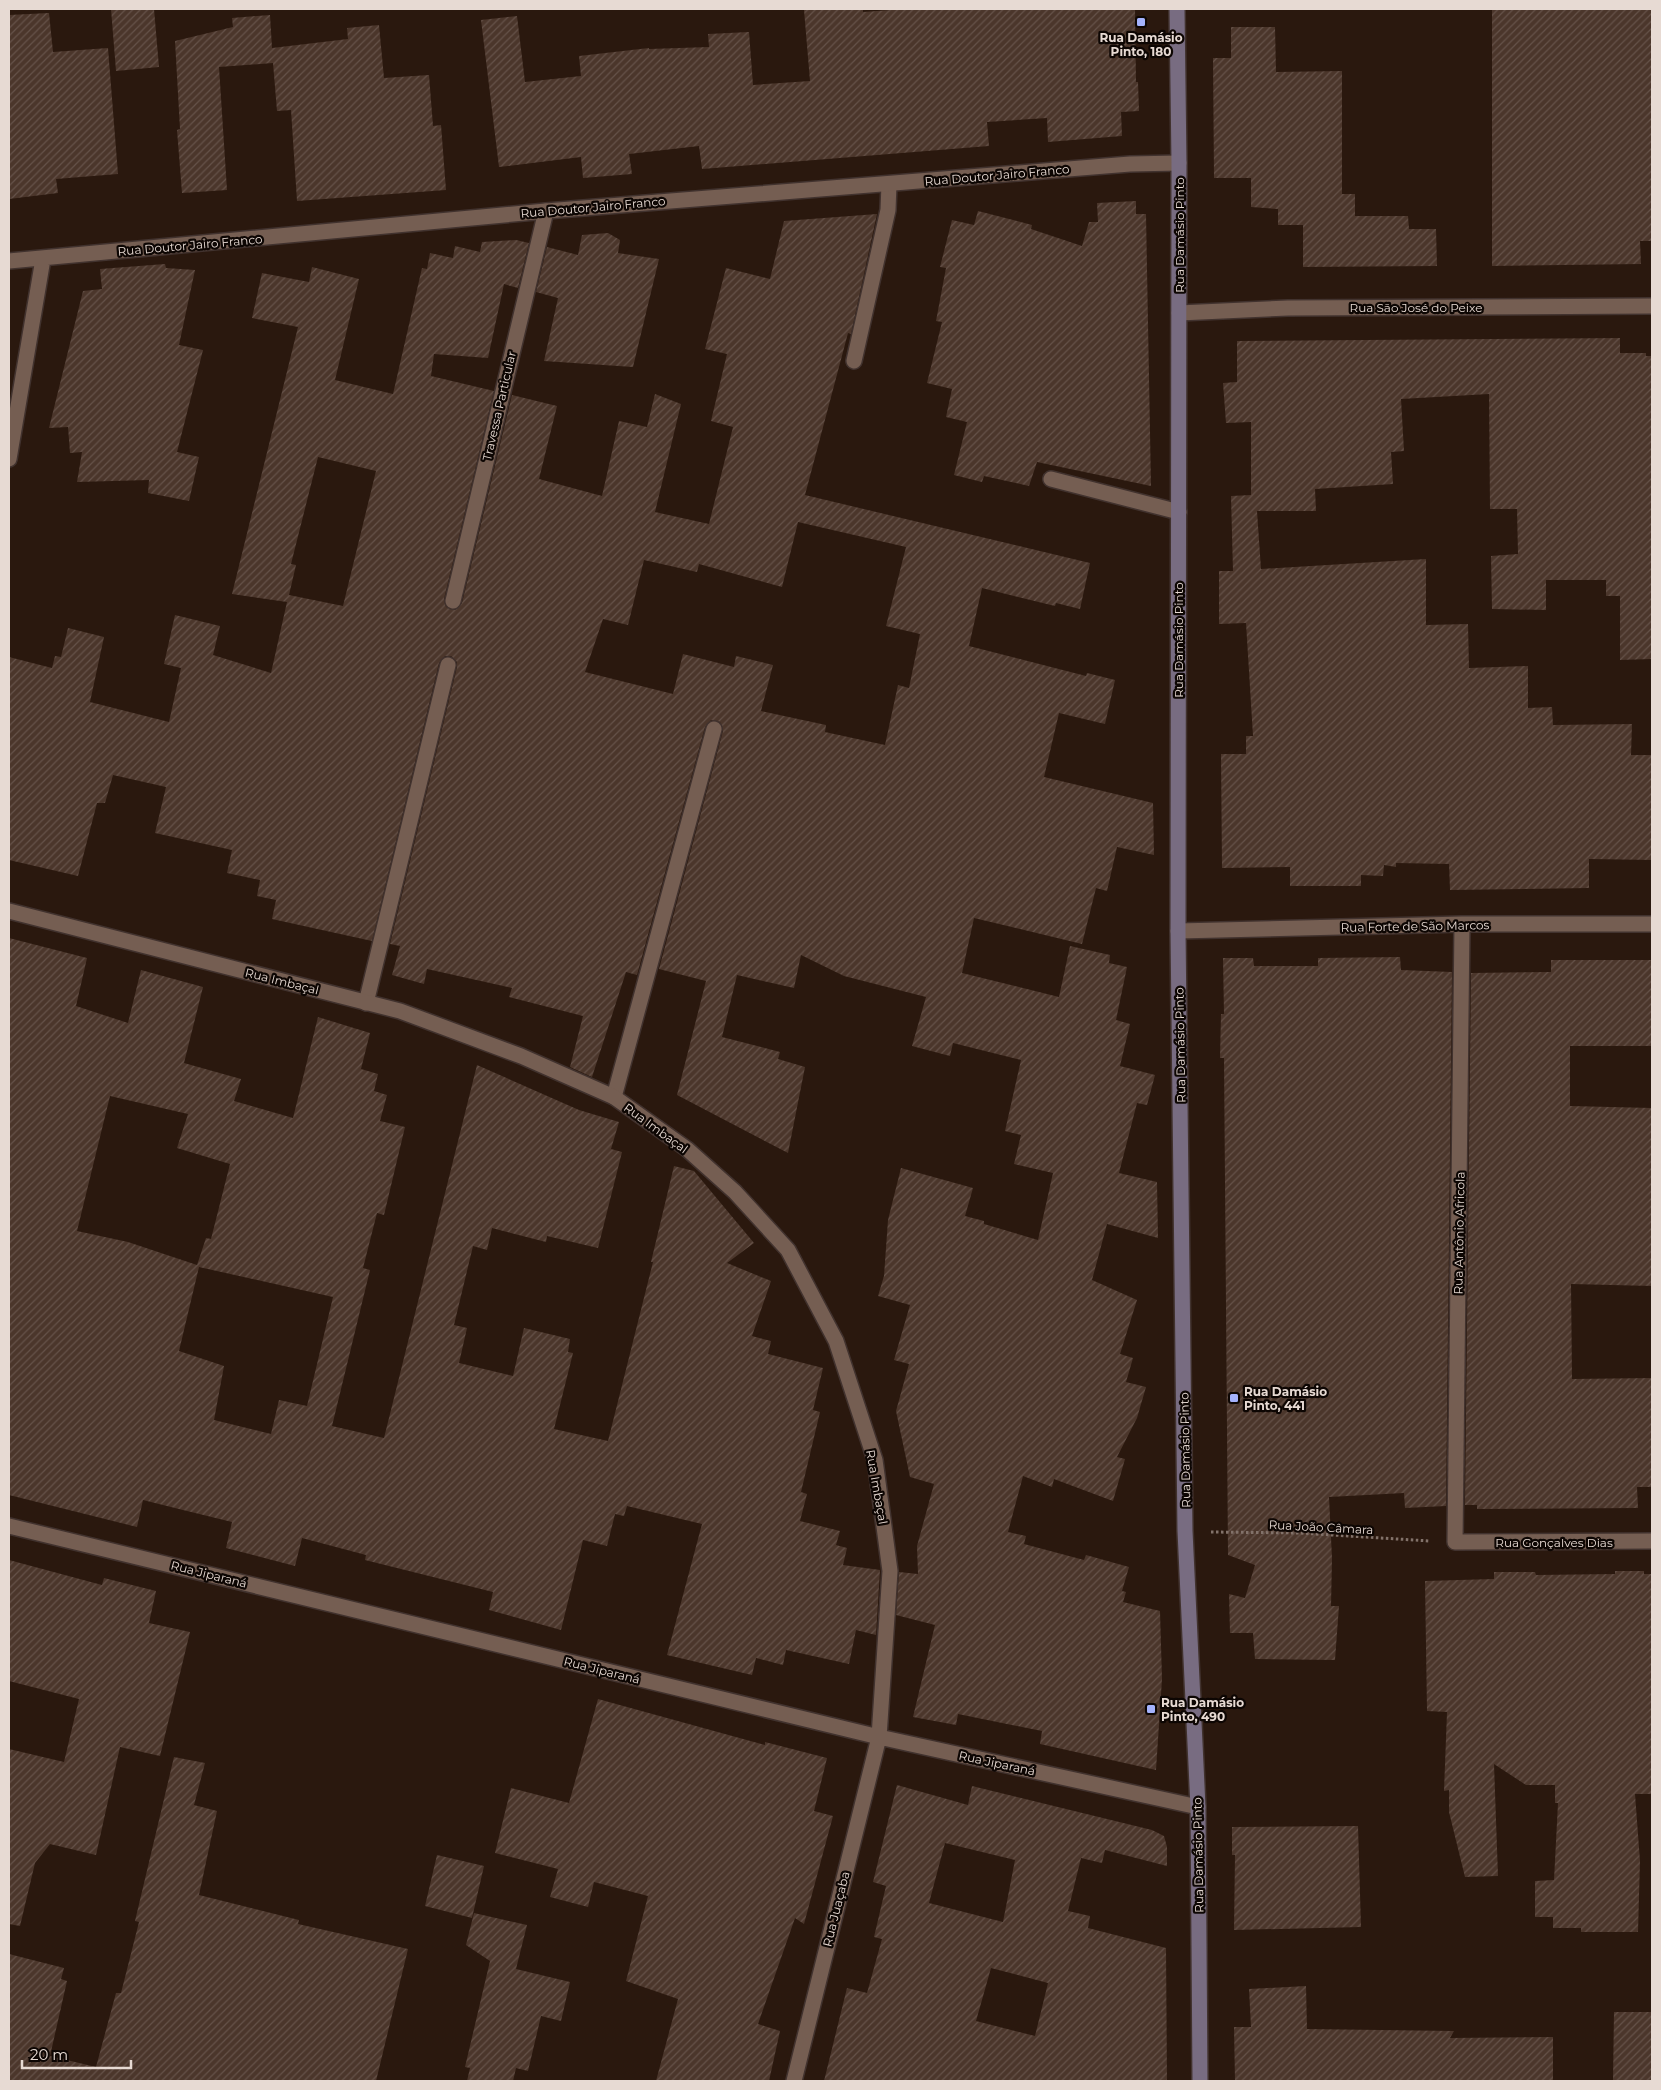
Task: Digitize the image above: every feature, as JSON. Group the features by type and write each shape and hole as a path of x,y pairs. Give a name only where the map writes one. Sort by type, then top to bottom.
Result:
{"street":[{"name":"Rua Damásio Pinto","path":"1177,9 1179,163 1178,931 1185,1532 1198,1807 1200,2081"},
{"name":"Rua Doutor Jairo Franco","path":"9,261 546,211 1130,164 1179,163"},
{"path":"854,360 888,210 888,184"},
{"name":"Travessa Particular","path":"453,601 546,211"},
{"path":"9,459 44,259"},
{"name":"Rua São José do Peixe","path":"1179,313 1288,308 1652,306"},
{"path":"1052,479 1179,512"},
{"path":"366,1003 448,665"},
{"path":"614,1097 714,729"},
{"name":"Rua Imbaçal","path":"9,911 400,1011 521,1056 614,1097 694,1155 735,1192 788,1250 836,1341 875,1460 890,1571 878,1737"},
{"name":"Rua Forte de São Marcos","path":"1178,931 1462,924 1652,924"},
{"name":"Rua Antônio Africola","path":"1455,1542 1462,924"},
{"name":"Rua Jiparaná","path":"9,1526 878,1737 1198,1807"},
{"name":"Rua Gonçalves Dias","path":"1455,1542 1652,1541"},
{"name":"Rua Juaçaba","path":"794,2081 878,1737"}],"path":[{"name":"Rua João Câmara","path":"1185,1532 1300,1533 1455,1542"}],"building":[{"path":"111,9 154,9 159,67 116,71"},
{"path":"863,9 863,12 905,9 1135,9 1136,82 1138,82 1139,111 1121,112 1122,136 1048,142 1047,118 987,122 989,146 702,169 699,146 629,154 632,174 583,178 581,157 499,167 481,20 517,16 525,82 581,76 579,56 649,48 709,47 708,34 749,32 753,85 810,81 804,10"},
{"path":"1492,9 1652,9 1652,241 1640,241 1641,264 1492,266"},
{"path":"49,13 53,52 108,48 118,174 56,179 58,193 9,199 9,15"},
{"path":"270,15 272,48 348,39 347,28 379,25 384,78 429,75 433,126 441,125 446,190 297,201 291,110 277,111 273,63 219,67 227,190 182,193 177,130 180,129 175,41 233,27 232,18"},
{"path":"1231,27 1275,27 1276,72 1342,71 1342,194 1355,194 1355,216 1408,216 1409,229 1436,229 1437,266 1303,267 1303,225 1278,225 1278,209 1251,207 1251,178 1214,178 1213,58 1231,58"},
{"path":"1136,201 1136,214 1146,214 1151,486 1037,462 1029,486 984,476 982,482 954,475 967,422 946,417 952,389 927,383 942,322 936,321 946,268 940,267 952,220 974,225 978,211 1032,225 1031,229 1082,246 1089,222 1098,222 1097,203"},
{"path":"877,214 851,334 848,333 805,495 1090,563 1080,609 1056,603 1055,606 982,588 969,646 1086,676 1087,673 1115,680 1105,724 1059,713 1044,777 1153,803 1154,855 1117,847 1107,891 1096,888 1082,944 974,918 962,973 1059,997 1070,946 1110,955 1109,963 1127,967 1116,1020 1130,1024 1120,1066 1155,1075 1147,1105 1137,1103 1119,1173 1157,1182 1158,1238 1107,1224 1092,1280 1137,1300 1120,1354 1133,1358 1126,1382 1146,1387 1137,1418 1117,1457 1125,1459 1113,1501 1054,1479 1052,1487 1023,1476 1008,1532 1026,1536 1024,1544 1084,1560 1086,1555 1129,1567 1122,1591 1126,1592 1123,1602 1160,1611 1162,1679 1156,1770 1040,1744 1042,1731 958,1714 956,1725 913,1717 935,1625 896,1615 899,1572 918,1574 917,1546 934,1484 910,1477 896,1411 909,1364 894,1360 910,1305 878,1296 884,1276 888,1220 901,1168 973,1188 965,1216 984,1221 984,1224 1038,1240 1053,1173 1014,1164 1021,1135 1005,1131 1021,1060 953,1043 950,1056 912,1046 926,997 844,976 801,955 794,988 737,975 722,1037 780,1052 778,1059 805,1067 788,1153 677,1095 706,981 659,969 723,731 720,722 711,720 705,727 637,975 626,972 592,1077 570,1067 583,1016 509,997 512,988 427,969 424,984 392,975 400,946 390,944 457,667 457,662 451,656 445,656 439,663 372,941 272,919 276,900 257,896 260,880 227,873 232,850 155,833 166,787 113,775 105,803 97,803 78,876 9,860 9,657 52,668 55,656 61,657 68,628 104,637 90,702 169,722 181,668 164,664 175,615 220,626 213,655 271,673 287,602 232,594 298,327 252,318 262,273 309,282 312,267 359,279 335,380 393,394 422,268 427,269 430,253 453,258 455,246 480,252 482,242 516,240 529,243 518,288 504,284 488,358 434,354 431,376 494,391 444,599 446,607 455,610 462,603 512,395 557,406 539,479 602,496 619,421 647,427 655,394 681,404 655,512 709,524 733,427 711,421 727,354 705,349 726,268 770,279 784,221","holes":["318,457 376,471 343,606 289,595 296,565 291,564","798,522 906,547 886,626 920,634 909,688 898,685 885,745 825,732 826,725 761,711 773,665 736,656 734,667 683,654 673,694 585,672 603,619 628,625 644,560 697,572 699,564 782,587"]},
{"path":"608,233 620,240 618,253 659,259 633,367 544,361 558,298 536,292 547,247 578,255 582,235"},
{"path":"165,264 166,268 195,270 179,345 203,350 177,452 199,457 189,501 148,493 149,480 77,482 82,452 70,453 68,427 49,428 83,291 102,289 100,269"},
{"path":"1620,338 1620,353 1646,353 1646,356 1652,356 1652,659 1620,660 1620,596 1606,596 1606,580 1546,580 1546,610 1492,609 1491,556 1518,554 1517,509 1490,509 1489,394 1401,399 1404,451 1391,452 1393,484 1315,489 1316,511 1257,511 1261,569 1426,559 1426,625 1468,624 1469,668 1528,666 1528,708 1552,707 1553,725 1632,724 1631,755 1652,755 1652,860 1589,859 1589,888 1450,890 1449,864 1396,863 1396,867 1384,865 1383,876 1361,875 1361,886 1290,886 1290,867 1222,868 1221,754 1246,754 1246,736 1253,736 1246,623 1219,624 1219,571 1233,571 1231,496 1251,495 1251,422 1226,423 1223,383 1237,382 1237,341"},
{"path":"9,938 87,958 76,1006 128,1023 141,970 203,987 184,1063 241,1079 234,1101 293,1118 318,1017 370,1033 361,1069 378,1074 374,1091 387,1095 380,1121 405,1127 384,1215 377,1213 363,1268 370,1270 332,1426 384,1438 477,1065 579,1110 619,1122 611,1149 622,1152 598,1248 547,1236 546,1242 492,1228 487,1250 473,1246 454,1325 467,1328 459,1363 513,1376 524,1328 570,1339 568,1352 573,1353 554,1429 608,1441 653,1262 651,1262 674,1166 694,1171 754,1243 727,1263 771,1281 752,1336 771,1341 768,1354 823,1368 813,1410 820,1412 801,1492 807,1494 800,1521 840,1531 836,1545 847,1548 843,1565 880,1570 876,1635 856,1630 849,1664 786,1650 783,1665 756,1658 752,1675 667,1655 702,1524 627,1506 624,1516 615,1514 607,1546 583,1540 561,1630 489,1610 493,1592 365,1560 366,1555 302,1538 295,1566 226,1548 232,1522 143,1500 137,1527 9,1495","holes":["110,1096 188,1114 177,1148 230,1164 211,1239 206,1238 197,1265 128,1242 77,1231","199,1267 333,1297 307,1406 279,1400 271,1434 214,1420 224,1366 179,1351"]},
{"path":"1400,957 1401,970 1452,972 1446,1506 1405,1508 1404,1493 1329,1497 1332,1558 1331,1606 1339,1606 1335,1660 1255,1659 1253,1633 1230,1633 1229,1594 1245,1598 1255,1565 1228,1555 1224,1058 1220,1058 1221,1014 1224,1014 1223,958 1253,958 1254,966 1318,966 1318,958"},
{"path":"1551,960 1652,960 1652,1046 1570,1046 1570,1106 1652,1108 1652,1286 1571,1284 1572,1379 1652,1378 1652,1487 1637,1487 1638,1508 1477,1509 1477,1505 1465,1505 1471,973 1551,972"},
{"path":"9,1560 102,1585 104,1578 156,1591 149,1623 190,1632 160,1756 120,1747 96,1855 50,1844 35,1863 20,1926 9,1924 9,1749 64,1762 79,1699 9,1681"},
{"path":"1615,1571 1644,1571 1644,1574 1652,1574 1652,1794 1635,1794 1640,1861 1638,1932 1581,1932 1581,1928 1553,1928 1553,1917 1535,1917 1535,1881 1554,1880 1558,1803 1555,1803 1555,1785 1526,1785 1494,1764 1498,1876 1465,1877 1449,1812 1449,1790 1444,1791 1447,1712 1427,1711 1425,1581 1494,1579 1494,1572 1535,1572 1536,1575 1615,1574"},
{"path":"598,1699 765,1745 765,1742 827,1758 814,1811 833,1816 804,1924 795,1918 758,2024 780,2031 769,2081 656,2081 678,1999 626,1981 648,1896 594,1882 588,1907 550,1897 558,1869 495,1853 511,1788 569,1803"},
{"path":"174,1757 205,1763 194,1805 217,1811 199,1895 299,1920 298,1924 408,1949 376,2081 9,2081 9,1954 64,1968 61,1979 67,1981 50,2056 96,2067 116,1993 121,1993 139,1922 135,1921"},
{"path":"897,1785 968,1805 972,1786 1152,1830 1164,1836 1167,1847 1167,1866 1105,1850 1102,1863 1081,1858 1068,1911 1090,1916 1088,1928 1166,1948 1167,2081 824,2081 847,1988 867,1993 882,1939 874,1937 886,1886 873,1882","holes":["945,1843 1015,1860 1003,1922 929,1903","991,1968 1048,1983 1035,2036 976,2021"]},
{"path":"1358,1826 1361,1927 1234,1930 1235,1855 1232,1855 1232,1827"},
{"path":"437,1855 484,1866 472,1918 425,1906"},
{"path":"474,1913 527,1925 516,1969 570,1982 561,2021 541,2016 528,2071 516,2068 513,2081 467,2081 470,2068 465,2067 490,1961 466,1945"},
{"path":"1306,1986 1307,2029 1454,2031 1450,2038 1553,2037 1553,2081 1235,2081 1234,2027 1251,2027 1249,1989"},
{"path":"1614,2012 1652,2012 1652,2081 1613,2081"}],"place":[{"name":"Rua Damásio Pinto, 180","path":"1141,22"},
{"name":"Rua Damásio Pinto, 441","path":"1234,1398"},
{"name":"Rua Damásio Pinto, 490","path":"1151,1709"}]}
